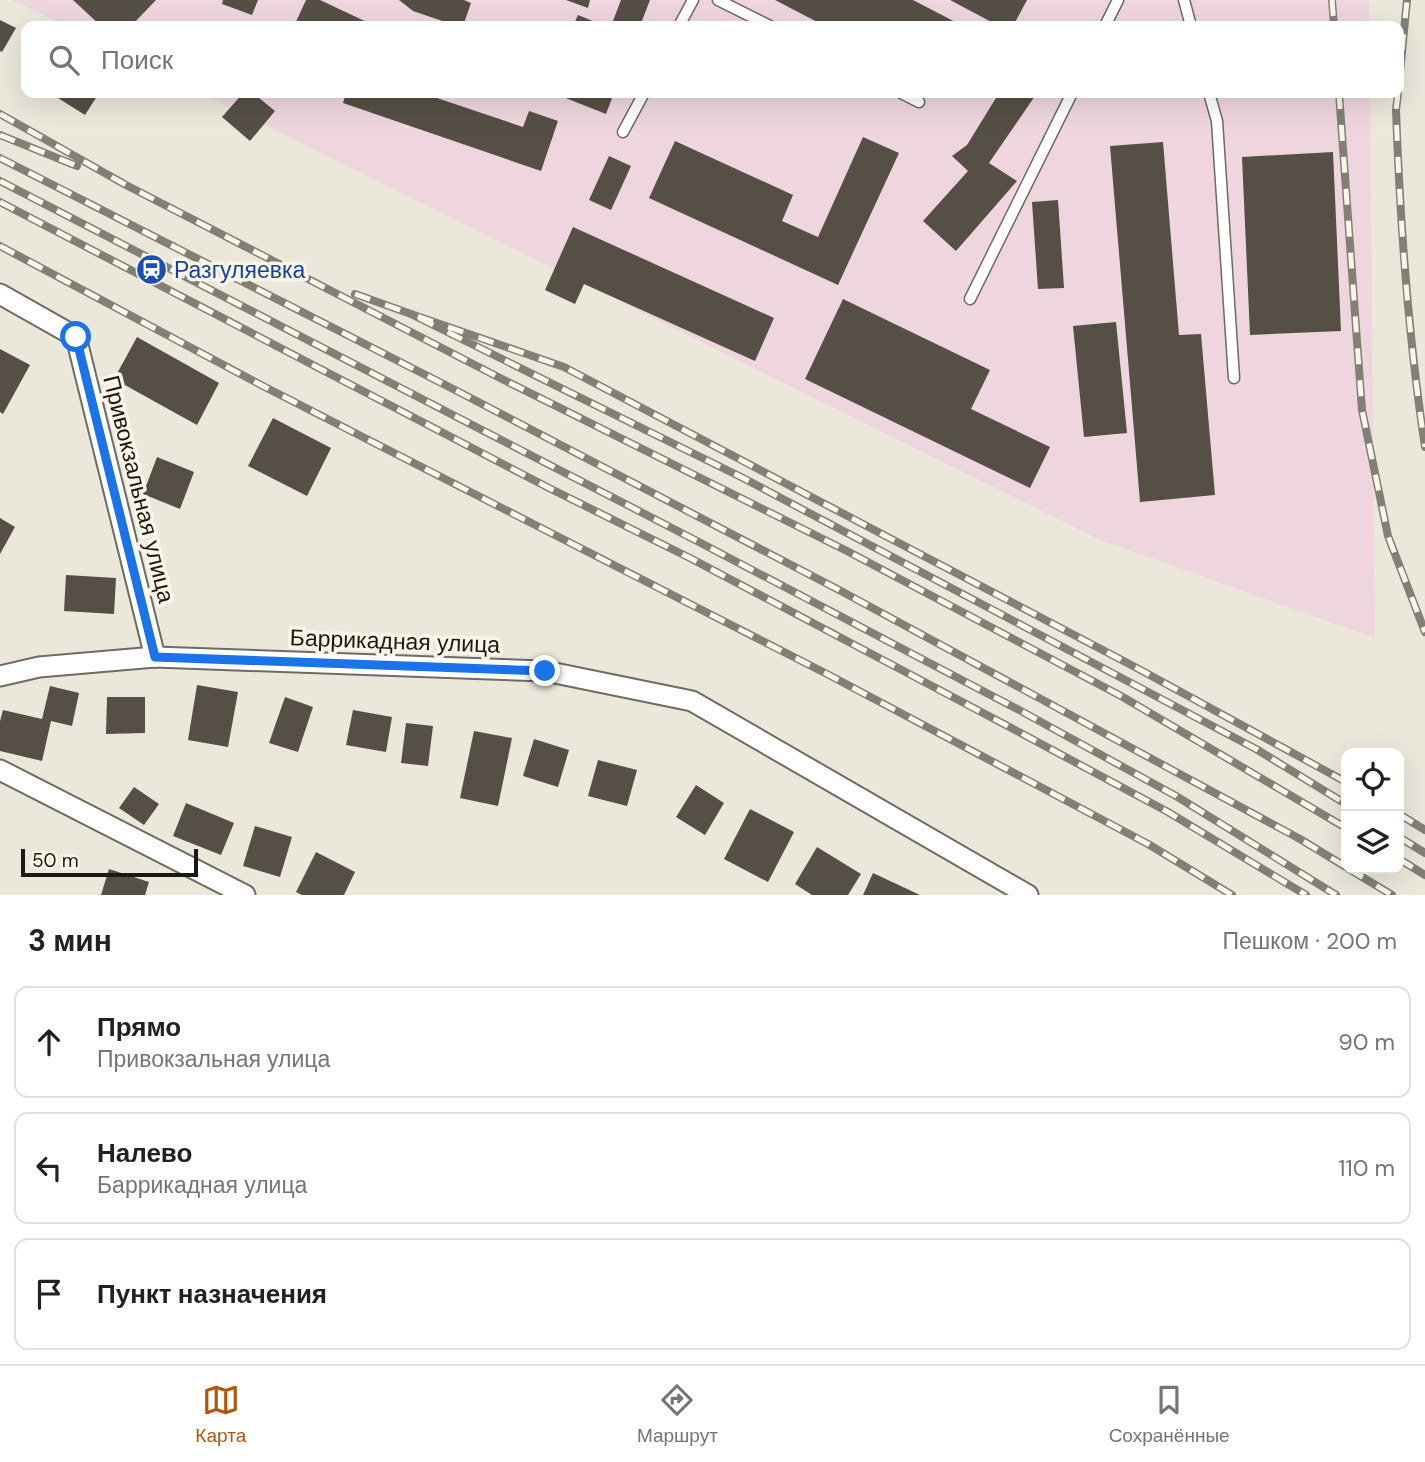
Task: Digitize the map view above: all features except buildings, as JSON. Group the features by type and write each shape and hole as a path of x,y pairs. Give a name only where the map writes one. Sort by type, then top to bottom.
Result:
{"street":[{"name":"Привокзальная улица","path":"0,294 76,337 155,657"},
{"name":"Баррикадная улица","path":"0,676 39,667 155,657 545,671 692,701 1028,895"},
{"path":"0,770 245,895"}],"lane":[{"path":"682,21 693,0"},
{"path":"718,0 760,21"},
{"path":"1108,21 1118,0"},
{"path":"1184,0 1190,21"},
{"path":"623,132 641,98"},
{"path":"911,98 919,102"},
{"path":"970,299 1070,98"},
{"path":"1210,98 1217,121 1234,378"}],"shaded area":[{"path":"12,0 1369,0 1369,21 56,21"},
{"path":"210,98 1370,98 1375,638 1098,539"}],"railway":[{"path":"1332,0 1334,21"},
{"path":"1404,31 1407,0"},
{"path":"1339,98 1362,410 1388,536 1425,632"},
{"path":"1397,98 1402,237 1425,447"},
{"path":"0,114 126,185 500,378 847,551 1121,696 1341,825"},
{"path":"0,135 77,166"},
{"path":"0,158 841,591 1300,839 1341,864"},
{"path":"0,181 1021,711 1176,796 1336,895"},
{"path":"0,202 549,488 690,558 1017,731 1168,812 1306,895"},
{"path":"0,246 261,385 829,675 1148,844 1232,895"},
{"path":"355,294 411,314"},
{"path":"1341,779 1135,667 564,367 411,314 743,478 1256,749 1341,801"},
{"path":"1404,817 1425,830"},
{"path":"1404,840 1425,853"},
{"path":"1404,862 1425,875"},
{"path":"1357,874 1392,895"}],"place":[{"name":"Разгуляевка","path":"151,270"}],"route":[{"path":"76,337 155,657 545,671"}]}
